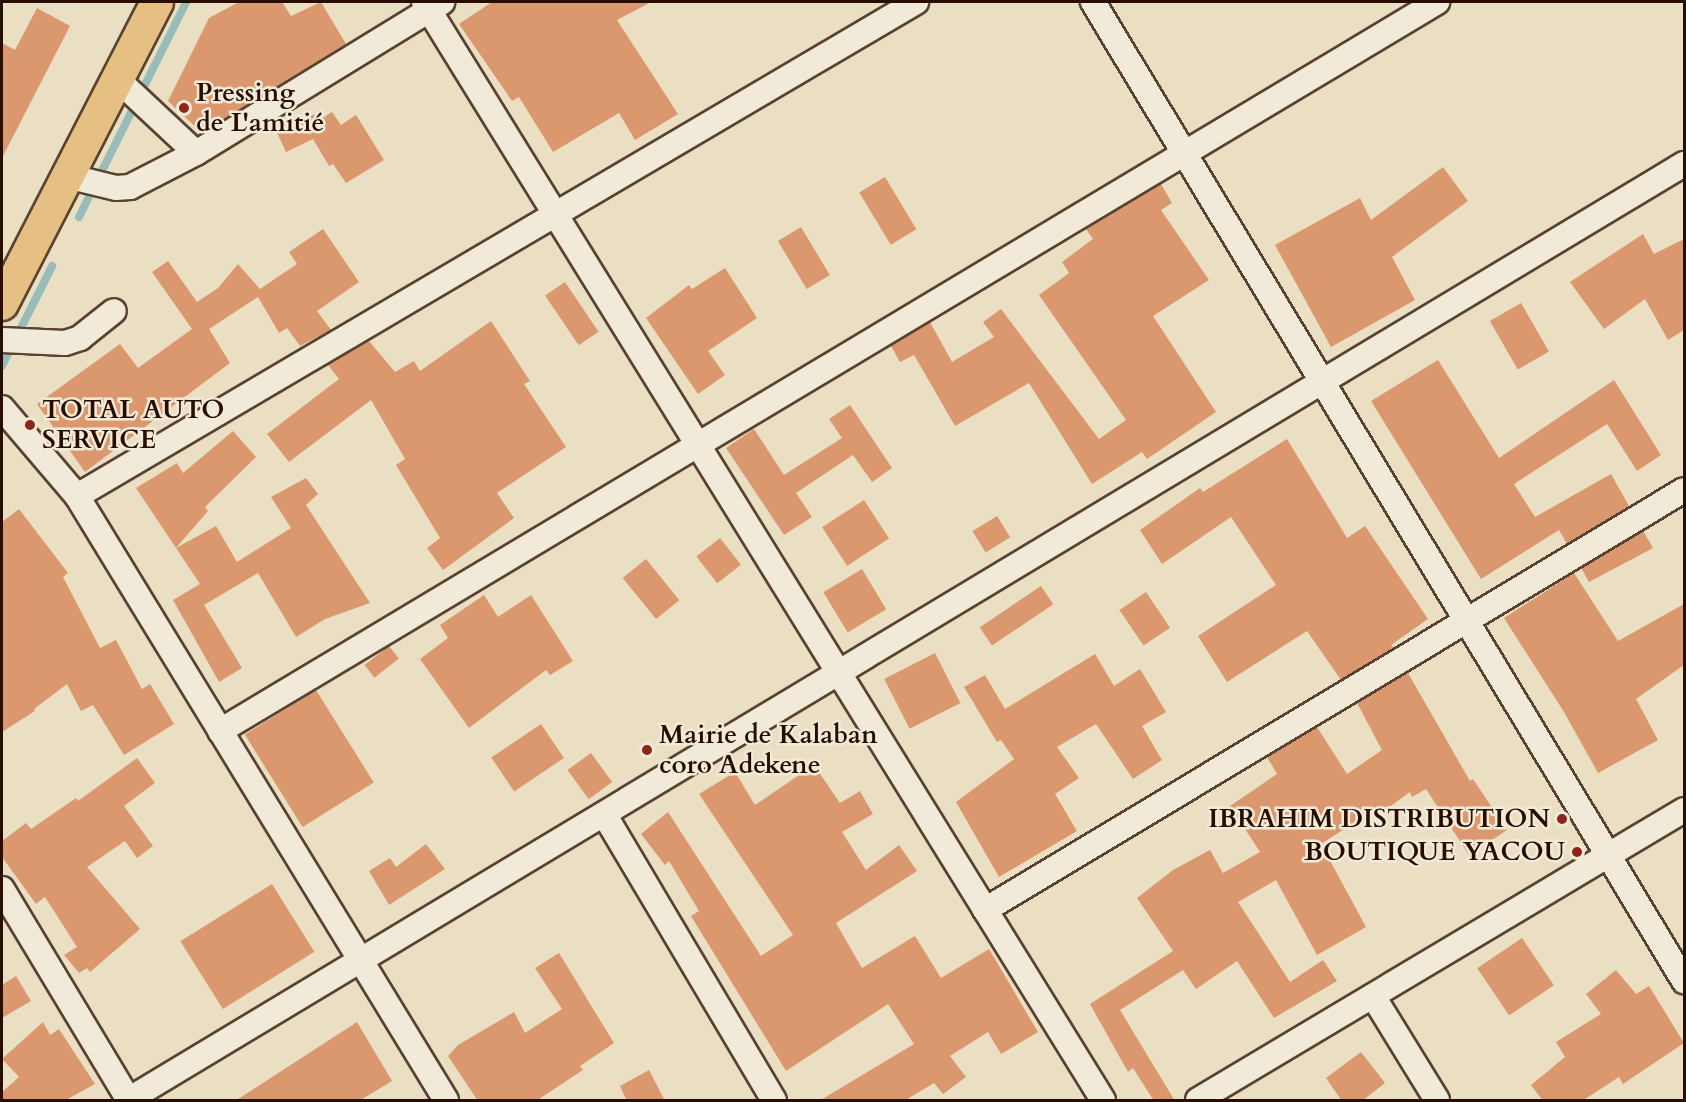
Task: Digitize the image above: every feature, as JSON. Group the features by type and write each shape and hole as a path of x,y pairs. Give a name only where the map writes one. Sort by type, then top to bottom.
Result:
{"main road":[{"path":"2,304 157,2"}],"street":[{"path":"77,496 916,2"},
{"path":"1093,2 1684,981"},
{"path":"220,731 1437,2"},
{"path":"67,176 116,188 130,187 196,153 432,4 555,214 1103,1101"},
{"path":"117,79 196,153"},
{"path":"2,889 129,1100 1684,164"},
{"path":"2,340 65,342 80,338 114,311"},
{"path":"2,408 77,496 446,1101"},
{"path":"985,909 1684,490"},
{"path":"1198,1101 1684,810"},
{"path":"604,814 774,1101"},
{"path":"1373,996 1437,1101"}],"building":[{"path":"239,2 282,2 291,16 321,2 346,44 202,133 168,101 209,18"},
{"path":"492,2 651,2 617,20 678,114 635,140 619,113 553,152 519,97 512,101 459,24"},
{"path":"37,8 70,26 2,158 2,43 15,50"},
{"path":"332,112 341,125 356,115 384,160 346,183 333,164 329,166 313,139 286,152 277,133 315,114 318,121"},
{"path":"1443,167 1468,201 1392,257 1415,300 1331,347 1275,245 1360,198 1371,220"},
{"path":"885,177 916,229 891,245 859,192"},
{"path":"1161,184 1172,203 1161,210 1209,280 1153,316 1216,412 1147,459 1142,452 1092,484 1029,383 955,426 914,355 900,362 891,346 930,322 952,362 994,337 983,322 1001,309 1099,439 1126,420 1039,295 1069,273 1062,262 1093,239 1086,229"},
{"path":"801,227 830,275 807,289 778,241"},
{"path":"323,229 359,282 317,311 331,330 300,346 287,328 279,333 258,297 209,329 230,363 85,472 37,404 120,344 138,368 192,329 152,272 168,261 197,302 218,288 238,264 260,289 297,264 289,252"},
{"path":"1643,234 1654,254 1684,239 1684,330 1668,340 1645,299 1604,329 1570,282"},
{"path":"725,268 757,318 708,351 725,375 698,394 646,318 689,285 692,289"},
{"path":"565,282 599,332 579,345 545,295"},
{"path":"1521,303 1549,351 1518,369 1490,321"},
{"path":"491,321 530,381 524,384 566,447 497,493 514,518 443,570 427,548 440,538 396,465 405,459 371,400 289,462 267,434 339,379 328,365 369,341 395,372 414,361 420,371"},
{"path":"1438,360 1499,458 1614,380 1661,455 1637,471 1607,424 1514,484 1535,517 1611,474 1629,506 1567,544 1559,530 1481,579 1371,401"},
{"path":"850,405 892,468 872,482 853,455 796,493 812,517 784,535 726,448 754,429 784,475 842,438 829,419"},
{"path":"233,431 256,457 205,507 208,511 176,548 136,488 177,463 183,473"},
{"path":"1287,439 1347,538 1365,526 1428,619 1391,645 1393,648 1341,680 1307,631 1227,682 1198,636 1276,585 1231,517 1162,564 1140,530 1200,488 1203,492"},
{"path":"306,478 318,494 306,505 370,603 325,619 296,637 258,573 204,605 242,668 219,682 173,600 200,584 176,548 216,526 237,562 291,528 271,497"},
{"path":"864,500 889,539 847,566 822,527"},
{"path":"19,509 68,573 63,577 100,648 116,640 142,689 150,684 174,724 124,755 93,705 81,711 67,684 34,709 35,711 2,732 2,522"},
{"path":"997,516 1010,537 986,553 972,531"},
{"path":"1643,531 1653,548 1589,582 1581,568"},
{"path":"720,538 741,565 717,583 696,556"},
{"path":"646,559 679,600 656,619 623,578"},
{"path":"862,569 886,609 848,632 823,592"},
{"path":"1574,573 1618,641 1684,604 1684,665 1636,699 1658,740 1598,773 1564,712 1504,618"},
{"path":"1041,586 1053,604 992,646 980,627"},
{"path":"1146,592 1170,628 1144,646 1119,610"},
{"path":"484,595 498,617 531,595 573,661 550,675 546,670 469,728 420,659 448,638 440,625"},
{"path":"389,646 399,659 374,678 365,665"},
{"path":"935,653 960,703 910,729 884,679"},
{"path":"1095,654 1114,686 1140,669 1166,712 1142,726 1162,760 1133,779 1096,724 1057,747 1079,778 1055,794 1077,831 999,877 956,802 1014,759 1001,740 997,742 964,687 985,675 1005,709"},
{"path":"1408,673 1470,781 1473,779 1507,830 1469,855 1426,789 1412,797 1410,792 1381,813 1377,808 1321,844 1366,927 1317,955 1276,880 1238,902 1290,982 1323,960 1337,981 1274,1018 1237,961 1196,989 1183,970 1120,1010 1175,1101 1154,1101 1133,1068 1128,1072 1090,1004 1173,951 1137,898 1173,870 1210,850 1223,873 1260,852 1230,806 1277,774 1267,757 1317,727 1347,774 1382,750 1357,703"},
{"path":"316,690 374,782 303,827 245,735"},
{"path":"541,724 564,758 514,792 491,758"},
{"path":"591,753 612,782 589,799 568,770"},
{"path":"137,758 155,783 124,806 153,846 137,858 125,841 87,867 140,929 90,972 87,968 79,973 64,955 77,947 45,897 36,904 2,857 2,841 26,823 31,829 76,798 78,801"},
{"path":"814,765 840,803 860,791 873,814 842,832 866,870 899,845 917,871 836,923 862,968 915,936 941,978 989,949 1038,1032 1001,1054 988,1032 950,1056 966,1077 943,1094 934,1083 904,1101 819,1101 914,1044 888,1004 786,1071 691,916 699,911 669,861 665,865 641,834 668,812 761,956 793,935 699,794 735,772 755,805"},
{"path":"426,844 445,869 389,905 369,871 390,858 396,867"},
{"path":"272,884 314,952 223,1009 180,941"},
{"path":"1522,938 1554,985 1509,1015 1477,968"},
{"path":"559,953 614,1043 580,1066 583,1070 536,1101 478,1101 448,1056 458,1045 514,1012 525,1033 562,1009 535,968"},
{"path":"1616,970 1636,994 1649,986 1684,1043 1623,1084 1619,1077 1582,1101 1543,1101 1531,1085 1565,1057 1556,1042 1601,1014 1586,994"},
{"path":"16,976 31,1001 2,1018 2,985"},
{"path":"43,1022 50,1035 59,1029 95,1084 64,1101 2,1101 2,1092 19,1077 2,1059"},
{"path":"357,1022 392,1081 359,1101 235,1101"},
{"path":"1361,1052 1385,1083 1362,1101 1342,1101 1326,1078"},
{"path":"649,1070 665,1101 627,1101 620,1086"}],"waterway":[{"path":"79,217 186,2"},
{"path":"2,366 52,266"}],"place":[{"name":"Pressing de L'amitié","path":"184,108"},
{"name":"TOTAL AUTO SERVICE","path":"30,425"},
{"name":"Mairie de Kalaban coro Adekene","path":"647,750"},
{"name":"IBRAHIM DISTRIBUTION","path":"1562,819"},
{"name":"BOUTIQUE YACOU","path":"1577,852"}]}
